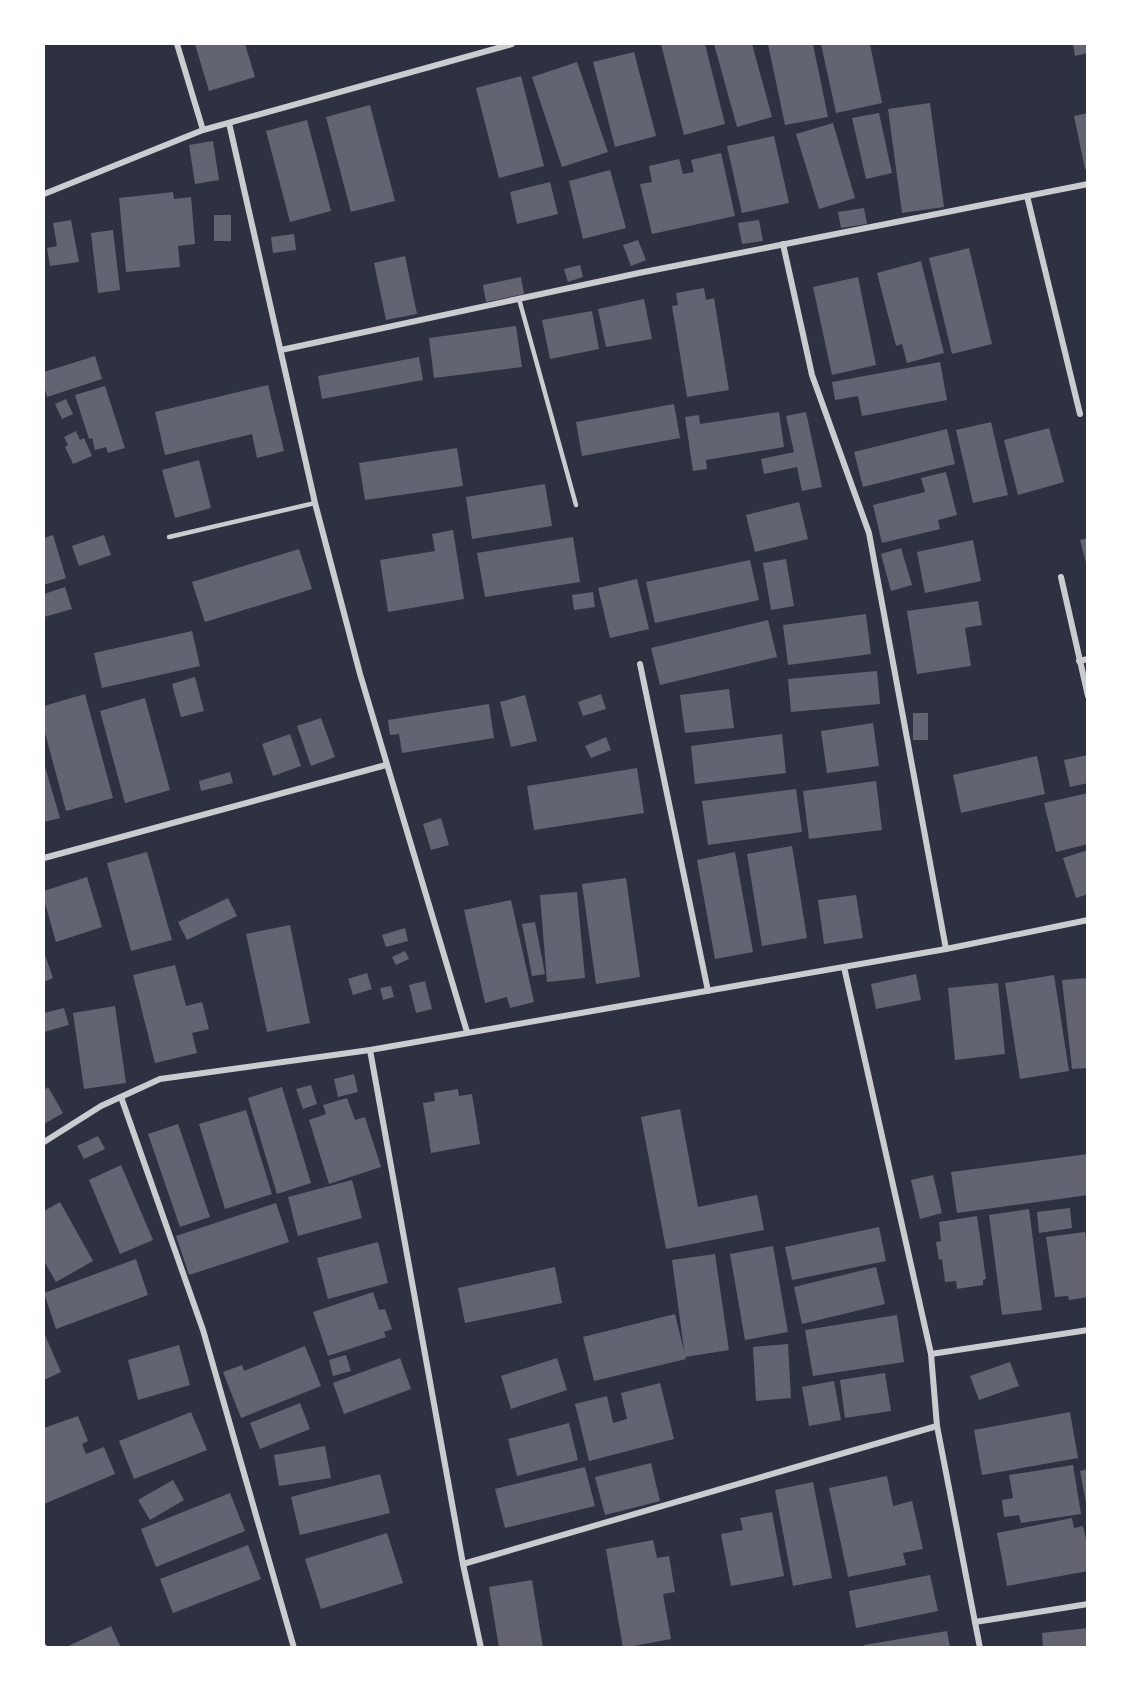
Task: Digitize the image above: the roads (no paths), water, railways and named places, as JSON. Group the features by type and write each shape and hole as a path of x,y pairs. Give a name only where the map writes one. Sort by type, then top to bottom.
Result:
{"street":[{"path":"177,44 203,130"},
{"path":"44,194 203,130 512,44"},
{"path":"229,123 315,503 386,765 467,1032"},
{"path":"280,350 783,244 1088,184"},
{"path":"1028,196 1080,414"},
{"path":"783,244 812,375 869,532 946,949"},
{"path":"1061,577 1088,696"},
{"path":"1079,661 1088,659"},
{"path":"639,664 708,991"},
{"path":"44,858 386,765"},
{"path":"44,1143 101,1106 160,1079 370,1050 946,949 1088,920"},
{"path":"844,967 931,1353 937,1426 980,1647"},
{"path":"370,1050 462,1564 481,1647"},
{"path":"121,1097 203,1330 294,1647"},
{"path":"931,1353 1088,1330"},
{"path":"462,1564 937,1426"},
{"path":"975,1622 1088,1604"}],"lane":[{"path":"519,299 576,505"},
{"path":"169,537 315,503"}]}
